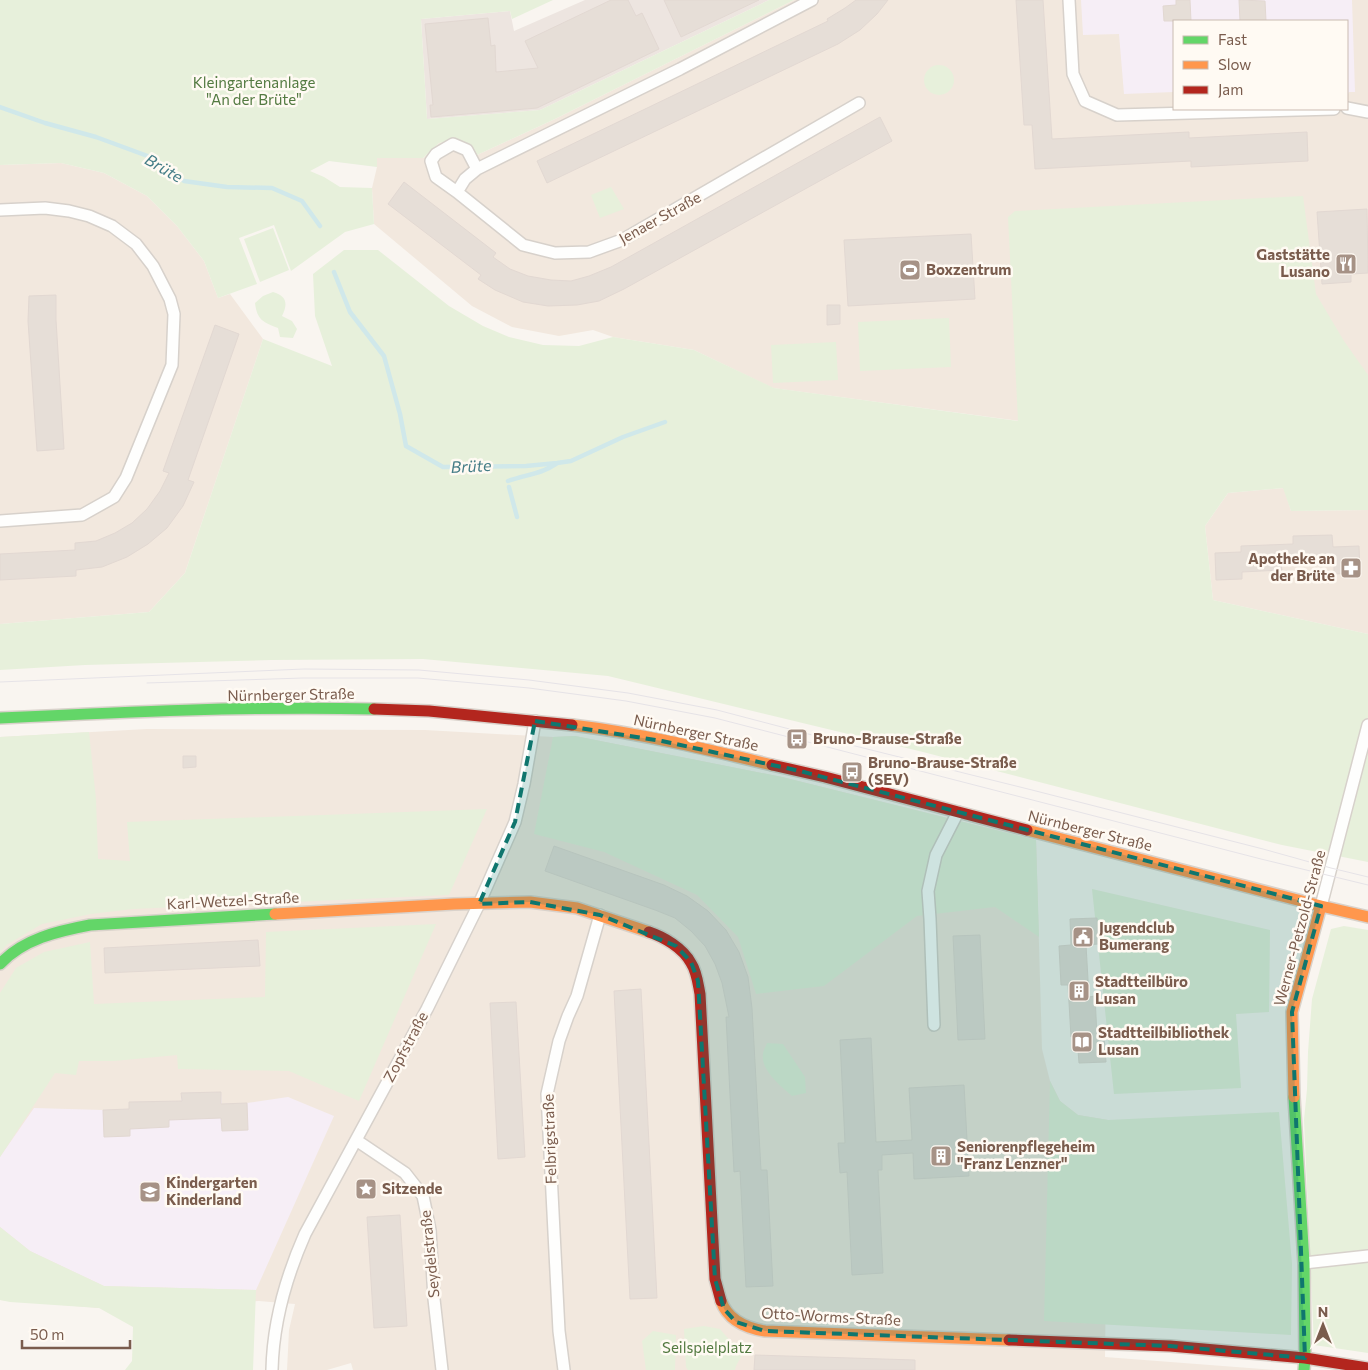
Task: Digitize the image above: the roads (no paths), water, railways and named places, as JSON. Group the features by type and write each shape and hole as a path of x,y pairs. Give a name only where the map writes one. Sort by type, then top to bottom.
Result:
{"street":[{"path":"457,192 465,179 477,169 680,69 812,0"},
{"path":"1070,0 1073,74 1084,101 1117,115 1298,110"},
{"name":"Jenaer Straße","path":"477,169 467,150 453,144 436,154 431,161 436,177 522,244 555,253 589,252 622,240 859,103"},
{"path":"1348,108 1368,112"},
{"path":"0,210 46,208 69,211 89,216 112,226 136,244 153,266 170,299 174,314 172,365 126,478 114,497 82,515 0,521"},
{"name":"Nürnberger Straße","path":"0,718 319,708 428,711 596,728 700,748 825,777 1368,917"},
{"name":"Zopfstraße","path":"272,1370 272,1351 278,1314 293,1260 305,1234 427,1009 479,904 515,822 535,721"},
{"name":"Werner-Petzold-Straße","path":"1305,1364 1304,1262 1294,1103 1292,1012 1368,725"},
{"path":"934,1025 928,891 936,855 958,812"},
{"name":"Otto-Worms-Straße","path":"479,904 530,902 577,908 660,936 676,946 691,962 698,981 702,1012 715,1279 724,1309 736,1322 759,1331 1170,1346 1305,1364 1368,1368"},
{"name":"Karl-Wetzel-Straße","path":"0,964 9,954 34,940 60,930 90,925 479,904"},
{"name":"Felbrigstraße","path":"564,1370 559,1331 547,1094 559,1041 577,996 600,915"},
{"name":"Seydelstraße","path":"356,1140 405,1173 423,1196 430,1230 434,1299 442,1370"},
{"path":"1304,1262 1368,1256"}],"waterway":[{"name":"Brüte","path":"0,107 45,123 96,137 153,158 184,181 227,187 272,188 302,201 320,226"},
{"name":"Brüte","path":"334,272 350,312 384,356 400,414 406,446 443,467 526,466 571,461 623,437 665,422"},
{"path":"508,481 539,472 556,464"},
{"path":"509,487 517,517"}],"tram line":[{"path":"0,682 304,669 419,670 529,680 628,693 717,710 1368,877"},
{"path":"147,683 303,678 418,678 529,688 626,701 715,718 1368,885"}],"place":[{"name":"Gaststätte Lusano","path":"1346,264"},
{"name":"Boxzentrum","path":"910,270"},
{"name":"Apotheke an der Brüte","path":"1351,568"},
{"name":"Bruno-Brause-Straße","path":"797,739"},
{"name":"Bruno-Brause-Straße (SEV)","path":"852,772"},
{"name":"Jugendclub Bumerang","path":"1083,937"},
{"name":"Stadtteilbüro Lusan","path":"1079,991"},
{"name":"Stadtteilbibliothek Lusan","path":"1082,1042"},
{"name":"Seniorenpflegeheim \"Franz Lenzner\"","path":"941,1156"},
{"name":"Sitzende","path":"366,1189"},
{"name":"Kindergarten Kinderland","path":"150,1192"}],"park label":[{"name":"Kleingartenanlage \"An der Brüte\"","path":"254,92"},
{"name":"Seilspielplatz","path":"707,1348"}]}
